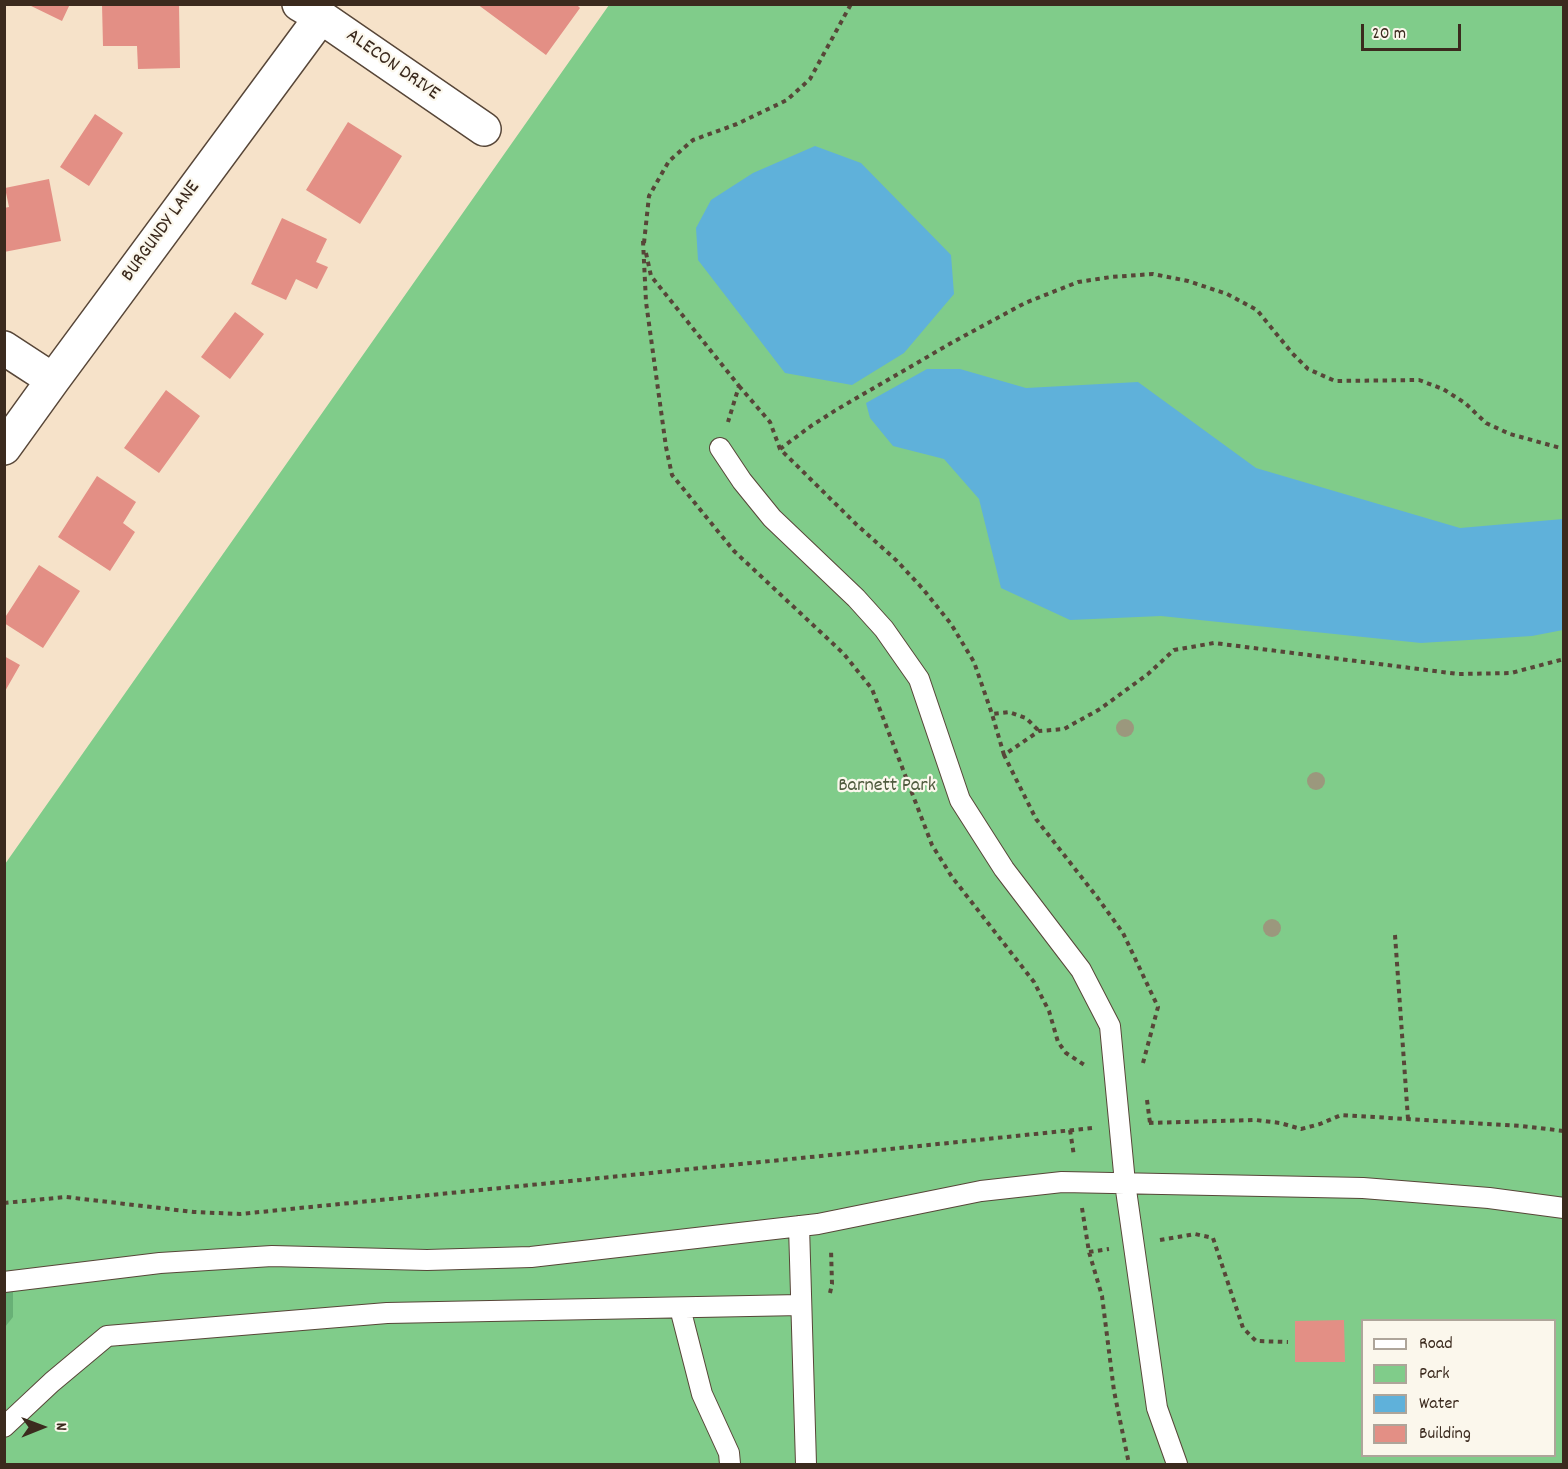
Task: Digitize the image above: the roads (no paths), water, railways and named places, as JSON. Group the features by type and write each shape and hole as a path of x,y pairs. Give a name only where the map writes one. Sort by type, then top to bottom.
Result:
{"street":[{"name":"ALECON DRIVE","path":"310,11 484,129"},
{"name":"BURGUNDY LANE","path":"4,448 310,11"},
{"path":"4,348 53,380"}],"lane":[{"path":"720,448 742,481 772,518 856,598 884,629 919,679 960,800 1004,869 1081,970 1110,1026 1125,1183 1157,1408 1177,1464"},
{"path":"4,1282 160,1263 272,1256 427,1260 531,1257 818,1224 981,1191 1062,1182 1364,1188 1489,1198 1563,1208"},
{"path":"799,1226 806,1464"},
{"path":"4,1427 106,1336 387,1313 801,1305"},
{"path":"680,1308 702,1394 729,1453 730,1464"}],"water":[{"path":"815,146 861,163 951,255 954,294 904,353 852,385 785,373 698,260 696,228 711,200 753,173"},
{"path":"927,369 960,369 1026,388 1138,382 1256,468 1460,528 1563,519 1563,630 1532,636 1421,643 1161,616 1070,620 1001,588 979,499 944,459 893,446 870,418 866,403"}],"park label":[{"name":"Barnett Park","path":"887,787"}]}
